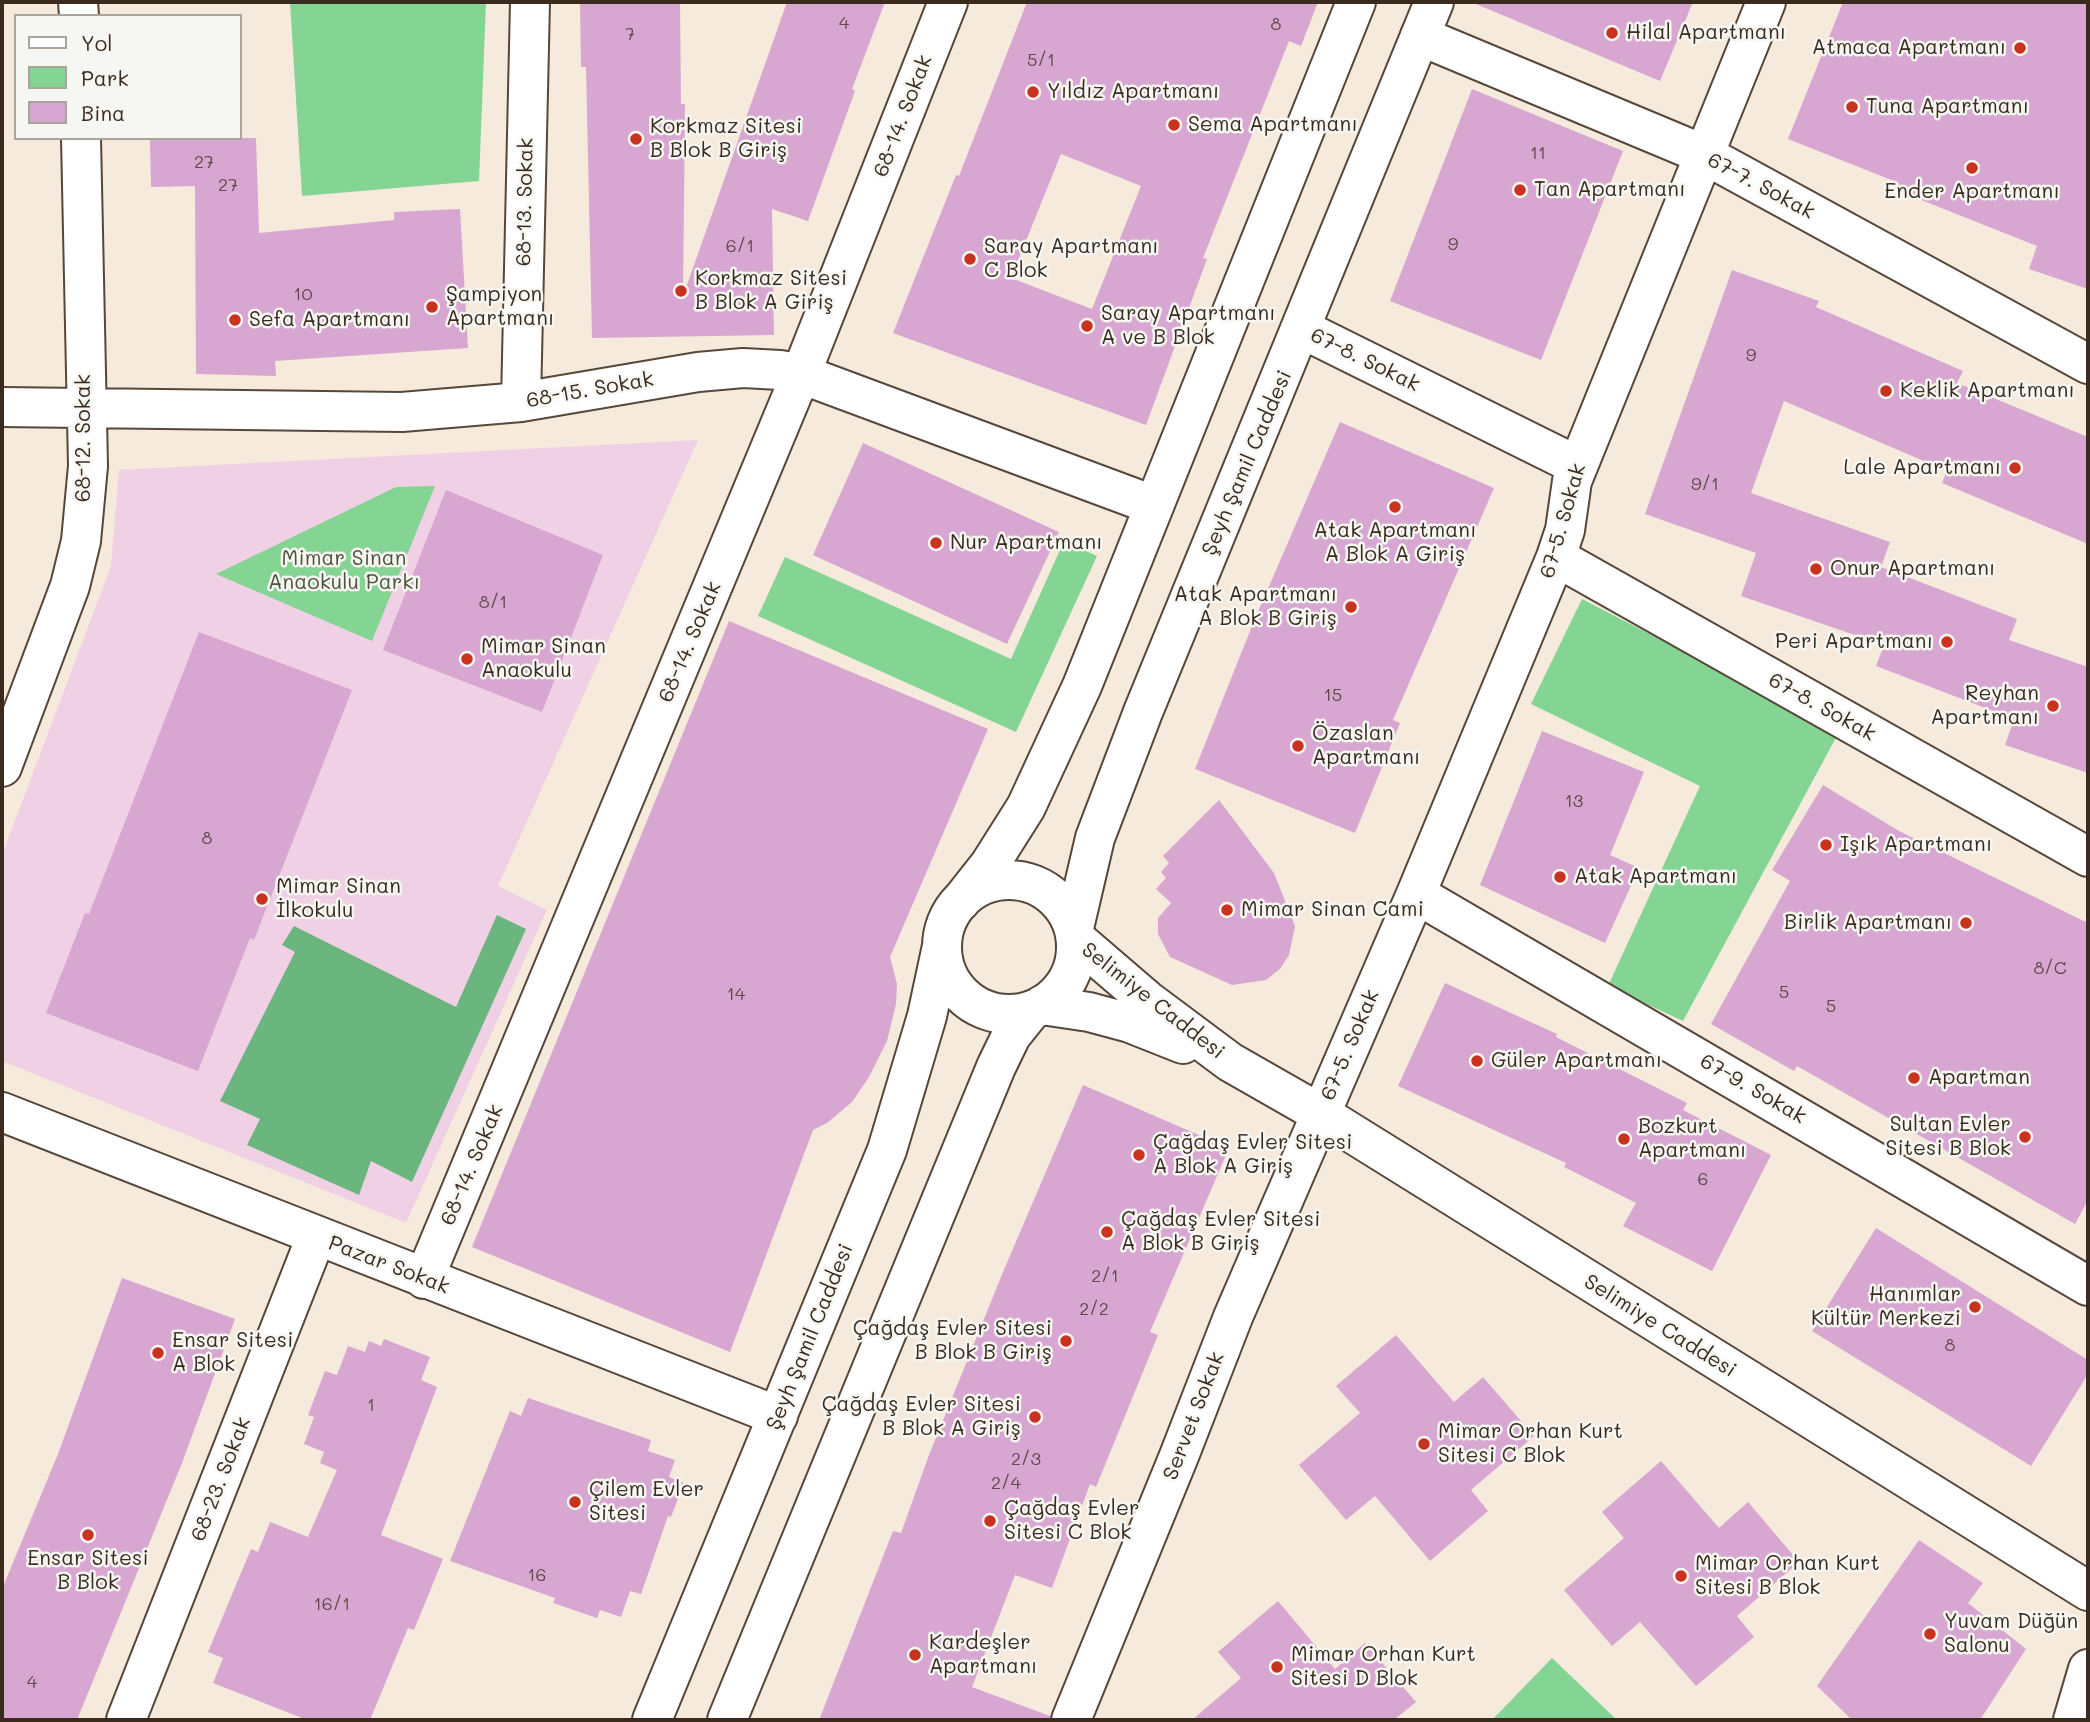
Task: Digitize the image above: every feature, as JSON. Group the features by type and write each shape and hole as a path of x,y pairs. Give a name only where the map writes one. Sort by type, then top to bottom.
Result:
{"street":[{"name":"68-13. Sokak","path":"521,402 530,2"},
{"name":"68-14. Sokak","path":"425,1279 801,374 948,2"},
{"path":"960,902 979,887 1015,880 1038,886 1056,900 1069,917 1075,934 1074,962 1066,983 1051,1000 1036,1008 1009,1015 976,1006 966,999 957,991 945,969 942,946 947,922 960,902 989,864 1026,807 1082,686 1356,2"},
{"name":"Şeyh Şamil Caddesi","path":"1075,934 1095,838 1149,699 1434,2"},
{"name":"67-5. Sokak","path":"1321,1114 1556,557 1564,530 1572,481 1766,2"},
{"name":"67-7. Sokak","path":"1420,36 1706,155 2088,364"},
{"name":"68-12. Sokak","path":"2,767 70,586 81,541 88,466 80,140"},
{"name":"67-8. Sokak","path":"1302,329 1578,466"},
{"name":"68-15. Sokak","path":"2,407 402,412 521,402 698,372 743,368 780,370 801,374 1153,505"},
{"name":"67-8. Sokak","path":"1556,557 2088,857"},
{"name":"67-9. Sokak","path":"1416,894 2088,1286"},
{"name":"Selimiye Caddesi","path":"1075,934 1139,993 1230,1062 1321,1114 2088,1591"},
{"name":"Şeyh Şamil Caddesi","path":"652,1720 887,1150 927,1017 942,946"},
{"path":"727,1720 996,1067 1012,1036 1036,1008"},
{"name":"Selimiye Caddesi","path":"1036,1008 1089,1012 1130,1023 1230,1062"},
{"name":"Pazar Sokak","path":"2,1112 778,1416"},
{"name":"Servet Sokak","path":"1071,1720 1233,1317 1321,1114"},
{"name":"68-23. Sokak","path":"126,1720 316,1237"},
{"path":"2073,1720 2088,1669"}],"shaded area":[{"name":"Mimar Sinan İlkokulu","path":"698,440 498,886 547,910 406,1223 2,1061 2,855 111,566 119,470"}],"green space":[{"path":"290,2 486,2 479,181 302,196"},
{"name":"Mimar Sinan Anaokulu Parkı","path":"435,486 372,641 216,574 396,487"},
{"path":"1064,541 1097,556 1016,732 758,616 785,557 1011,659"},
{"path":"1582,599 1839,732 1683,1021 1608,986 1700,786 1531,704"},
{"path":"497,915 526,929 412,1182 371,1161 359,1195 247,1145 260,1119 220,1101 295,952 282,945 294,926 456,1007"},
{"path":"1552,1658 1617,1720 1492,1720"}],"building":[{"path":"580,2 680,2 681,104 685,104 683,296 787,2 885,2 852,89 855,91 808,221 772,209 774,335 592,338 586,67 581,67"},
{"path":"1027,2 1318,2 1301,46 1289,41 1203,258 1207,259 1146,425 893,333 956,175 959,176","holes":["1061,154 1141,186 1092,309 1011,278"]},
{"name":"Hilal Apartmanı","path":"1471,2 1693,2 1660,81"},
{"path":"1843,2 2088,2 2088,289 2029,269 2037,246 1896,190 1899,183 1788,139"},
{"name":"Tan Apartmanı","path":"1472,89 1623,151 1541,360 1390,301"},
{"path":"256,138 259,233 394,220 394,212 460,209 468,348 275,361 276,376 196,374 195,186 151,187 150,140"},
{"path":"1732,270 1819,301 1816,307 1963,371 1957,383 2088,437 2088,544 1942,483 1947,471 1784,401 1751,493 1890,542 1881,567 2017,619 2009,640 2088,667 2088,773 2005,745 2014,719 1876,666 1884,645 1741,596 1756,553 1645,514"},
{"path":"1340,422 1494,488 1393,720 1400,723 1355,833 1195,769 1254,621"},
{"name":"Nur Apartmanı","path":"863,443 1059,532 1007,644 813,555"},
{"name":"Mimar Sinan Anaokulu","path":"446,490 603,555 542,712 383,650"},
{"path":"729,621 988,729 890,957 897,984 896,1004 887,1041 869,1077 852,1102 827,1123 813,1130 730,1352 472,1247"},
{"name":"Mimar Sinan İlkokulu","path":"199,632 352,690 254,940 250,938 198,1071 46,1013 85,913 89,914"},
{"path":"1542,731 1644,772 1610,855 1639,868 1605,943 1480,885"},
{"path":"1823,785 1899,831 2088,923 2088,1200 2075,1224 1797,1066 1794,1071 1711,1024 1790,881 1772,870"},
{"name":"Mimar Sinan Cami","path":"1219,800 1274,873 1295,926 1289,955 1280,969 1266,980 1232,985 1170,957 1158,934 1158,918 1171,903 1156,889 1166,878 1161,872 1169,863 1163,856"},
{"path":"1445,983 1557,1034 1556,1037 1687,1103 1683,1110 1771,1155 1712,1271 1623,1226 1636,1203 1564,1167 1566,1163 1398,1086"},
{"path":"1083,1085 1229,1148 1150,1332 1158,1335 1096,1487 1090,1484 1052,1588 1015,1575 972,1687 1050,1716 1049,1720 819,1720 893,1531 901,1533 929,1455 1003,1272"},
{"path":"1876,1228 2088,1360 2088,1374 2031,1466 1812,1331"},
{"path":"122,1278 235,1319 182,1463 77,1720 2,1720 2,1589 58,1454"},
{"name":"Mimar Orhan Kurt Sitesi C Blok","path":"1396,1335 1454,1402 1483,1377 1534,1436 1471,1490 1488,1511 1430,1561 1375,1496 1346,1520 1299,1465 1360,1413 1336,1386"},
{"path":"384,1339 430,1357 421,1380 437,1387 381,1535 443,1559 414,1630 408,1628 370,1720 307,1720 213,1683 223,1658 208,1652 251,1549 258,1552 270,1522 308,1537 337,1470 320,1463 324,1452 304,1444 314,1417 308,1415 325,1371 337,1375 348,1346 365,1352 369,1341 381,1346"},
{"name":"Çilem Evler Sitesi","path":"528,1398 651,1440 648,1451 675,1460 669,1477 684,1483 671,1517 668,1516 641,1594 630,1591 621,1617 600,1610 597,1618 553,1603 555,1598 450,1561 510,1411 521,1416"},
{"name":"Mimar Orhan Kurt Sitesi B Blok","path":"1661,1461 1719,1528 1748,1502 1799,1562 1737,1616 1754,1637 1696,1686 1640,1622 1612,1646 1564,1590 1624,1538 1602,1512"},
{"name":"Yuvam Düğün Salonu","path":"1919,1540 1983,1583 1968,1603 2026,1649 1980,1720 1852,1720 1817,1686"},
{"name":"Mimar Orhan Kurt Sitesi D Blok","path":"1278,1601 1335,1669 1365,1643 1416,1702 1394,1720 1192,1720 1241,1678 1218,1652"}],"place":[{"name":"Hilal Apartmanı","path":"1612,33"},
{"name":"Atmaca Apartmanı","path":"2020,48"},
{"name":"Yıldız Apartmanı","path":"1033,92"},
{"name":"Tuna Apartmanı","path":"1852,107"},
{"name":"Sema Apartmanı","path":"1174,125"},
{"name":"Korkmaz Sitesi B Blok B Giriş","path":"636,139"},
{"name":"Ender Apartmanı","path":"1972,168"},
{"name":"Tan Apartmanı","path":"1520,190"},
{"name":"Saray Apartmanı C Blok","path":"970,259"},
{"name":"Korkmaz Sitesi B Blok A Giriş","path":"681,291"},
{"name":"Şampiyon Apartmanı","path":"432,307"},
{"name":"Sefa Apartmanı","path":"235,320"},
{"name":"Saray Apartmanı A ve B Blok","path":"1087,326"},
{"name":"Keklik Apartmanı","path":"1886,391"},
{"name":"Lale Apartmanı","path":"2015,468"},
{"name":"Atak Apartmanı A Blok A Giriş","path":"1395,507"},
{"name":"Nur Apartmanı","path":"936,543"},
{"name":"Onur Apartmanı","path":"1816,569"},
{"name":"Atak Apartmanı A Blok B Giriş","path":"1351,607"},
{"name":"Peri Apartmanı","path":"1947,642"},
{"name":"Mimar Sinan Anaokulu","path":"467,659"},
{"name":"Reyhan Apartmanı","path":"2053,706"},
{"name":"Özaslan Apartmanı","path":"1298,746"},
{"name":"Işık Apartmanı","path":"1826,845"},
{"name":"Atak Apartmanı","path":"1560,877"},
{"name":"Mimar Sinan İlkokulu","path":"262,899"},
{"name":"Mimar Sinan Cami","path":"1227,910"},
{"name":"Birlik Apartmanı","path":"1966,923"},
{"name":"Güler Apartmanı","path":"1477,1061"},
{"name":"Apartman","path":"1914,1078"},
{"name":"Sultan Evler Sitesi B Blok","path":"2025,1137"},
{"name":"Bozkurt Apartmanı","path":"1624,1139"},
{"name":"Çağdaş Evler Sitesi A Blok A Giriş","path":"1139,1155"},
{"name":"Çağdaş Evler Sitesi A Blok B Giriş","path":"1107,1232"},
{"name":"Hanımlar Kültür Merkezi","path":"1975,1307"},
{"name":"Çağdaş Evler Sitesi B Blok B Giriş","path":"1066,1341"},
{"name":"Ensar Sitesi A Blok","path":"158,1353"},
{"name":"Çağdaş Evler Sitesi B Blok A Giriş","path":"1035,1417"},
{"name":"Mimar Orhan Kurt Sitesi C Blok","path":"1424,1444"},
{"name":"Çilem Evler Sitesi","path":"575,1502"},
{"name":"Çağdaş Evler Sitesi C Blok","path":"990,1521"},
{"name":"Ensar Sitesi B Blok","path":"88,1535"},
{"name":"Mimar Orhan Kurt Sitesi B Blok","path":"1681,1576"},
{"name":"Yuvam Düğün Salonu","path":"1930,1634"},
{"name":"Kardeşler Apartmanı","path":"915,1655"},
{"name":"Mimar Orhan Kurt Sitesi D Blok","path":"1277,1667"}]}
